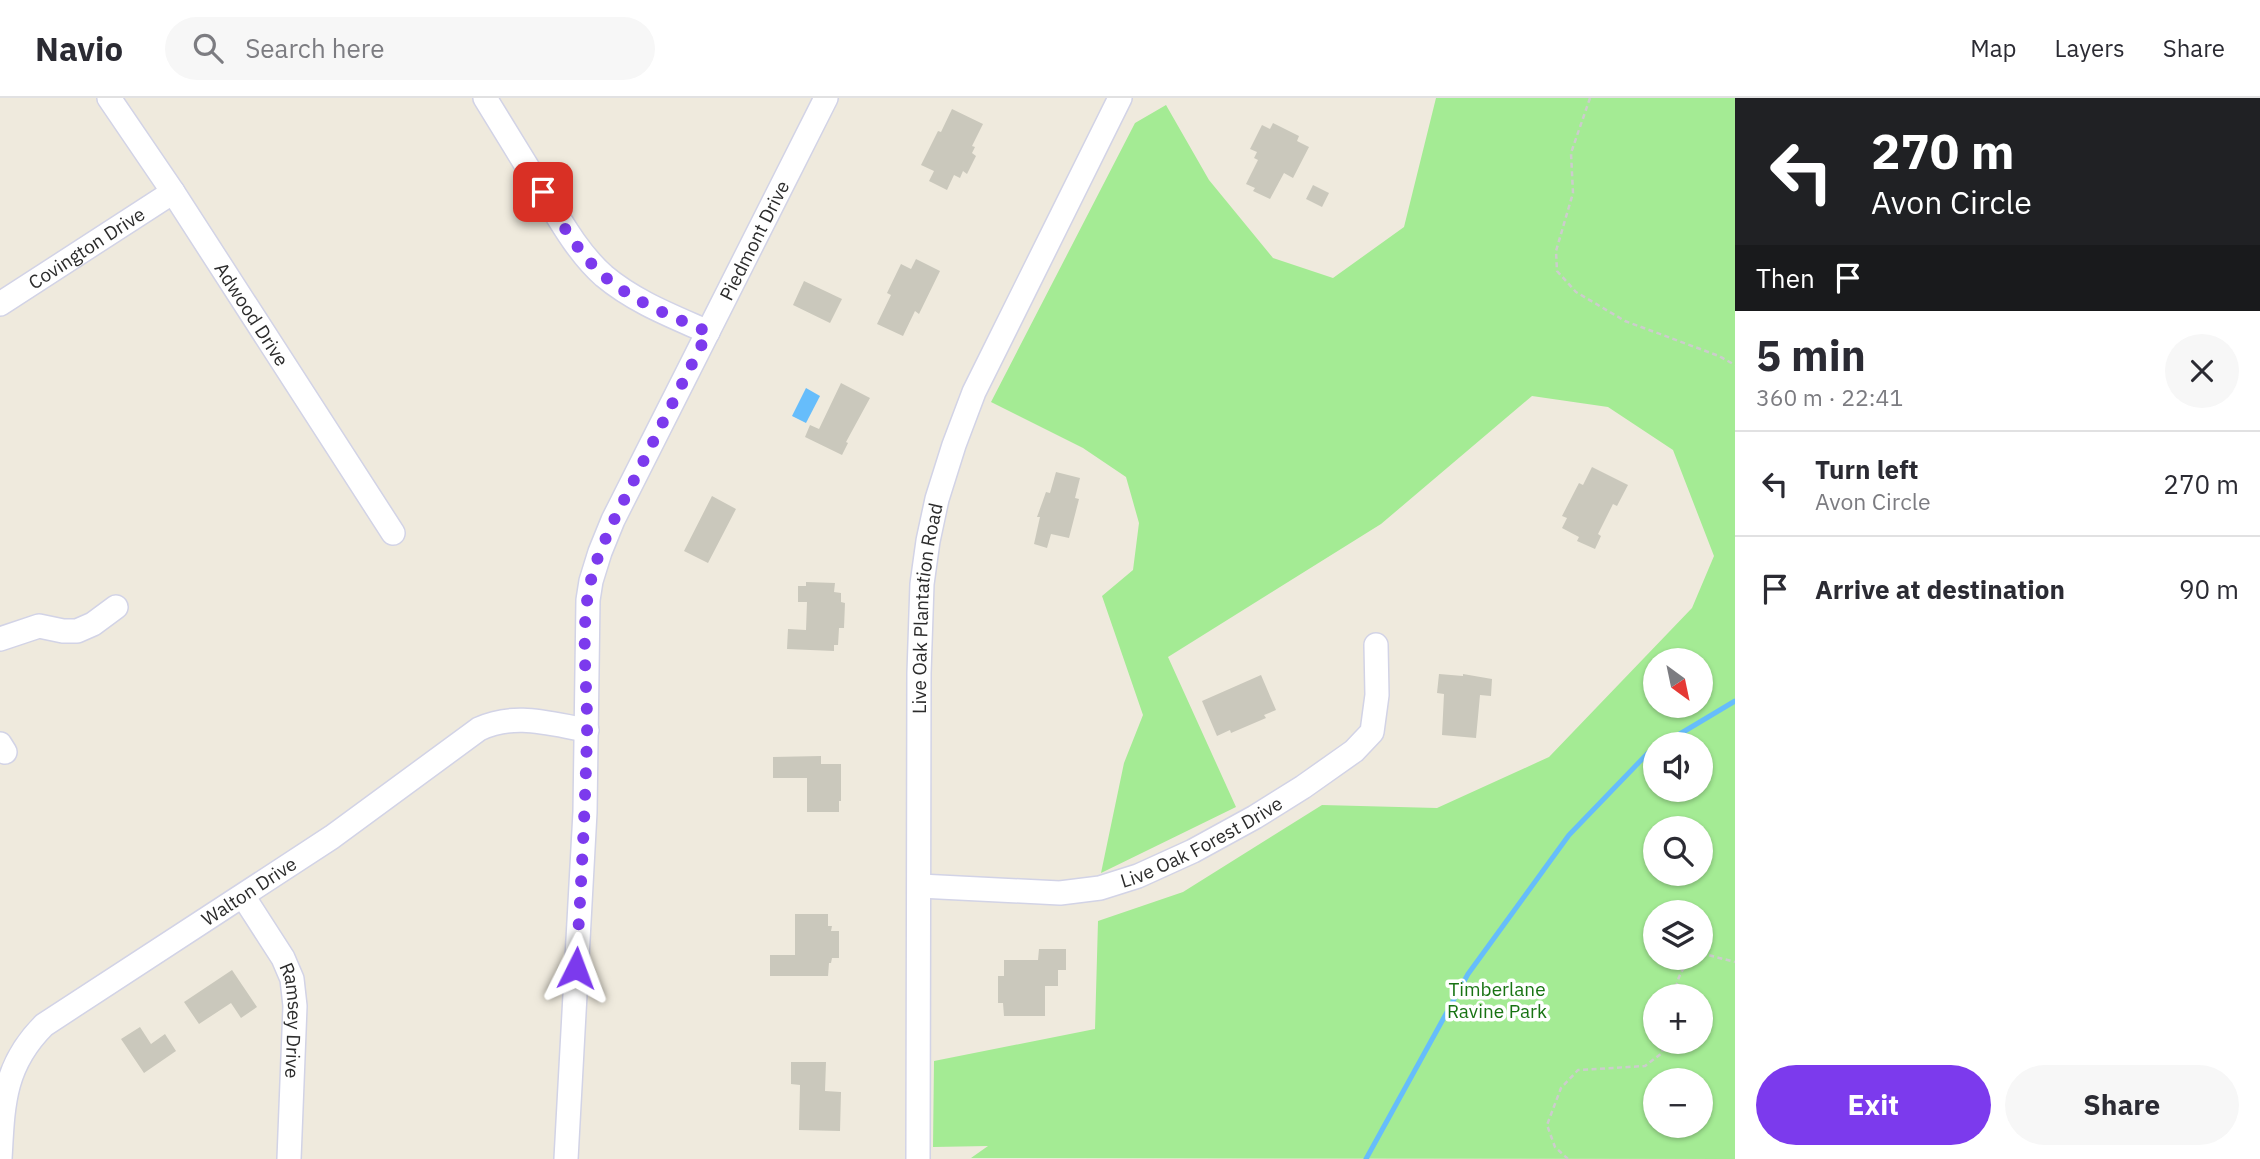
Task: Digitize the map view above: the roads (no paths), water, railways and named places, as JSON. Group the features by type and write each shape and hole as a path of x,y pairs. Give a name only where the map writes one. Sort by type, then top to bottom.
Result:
{"street":[{"name":"Adwood Drive","path":"109,98 173,192 393,533"},
{"path":"485,98 557,216 602,274 648,305 708,332"},
{"name":"Piedmont Drive","path":"566,1159 585,812 588,600 597,562 614,520 826,98"},
{"name":"Live Oak Plantation Road","path":"918,1159 919,673 922,584 928,541 937,499 974,392 1119,98"},
{"name":"Covington Drive","path":"0,304 173,192"},
{"path":"0,639 39,626 77,631 93,624 116,607"},
{"name":"Live Oak Forest Drive","path":"919,886 1060,892 1100,888 1138,876 1193,851 1303,788 1353,751 1372,732 1377,695 1376,645"},
{"name":"Walton Drive","path":"0,1159 3,1105 12,1070 31,1038 44,1025 332,837 479,729 506,720 528,720 587,730"},
{"name":"Ramsey Drive","path":"243,896 284,957 292,979 295,1006 289,1159"}],"water":[{"path":"806,388 820,396 806,423 792,416"}],"waterway":[{"path":"1683,732 1735,701"},
{"path":"1366,1159 1468,974 1569,835 1643,758"}],"park label":[{"name":"Timberlane Ravine Park","path":"1497,1000"}]}
